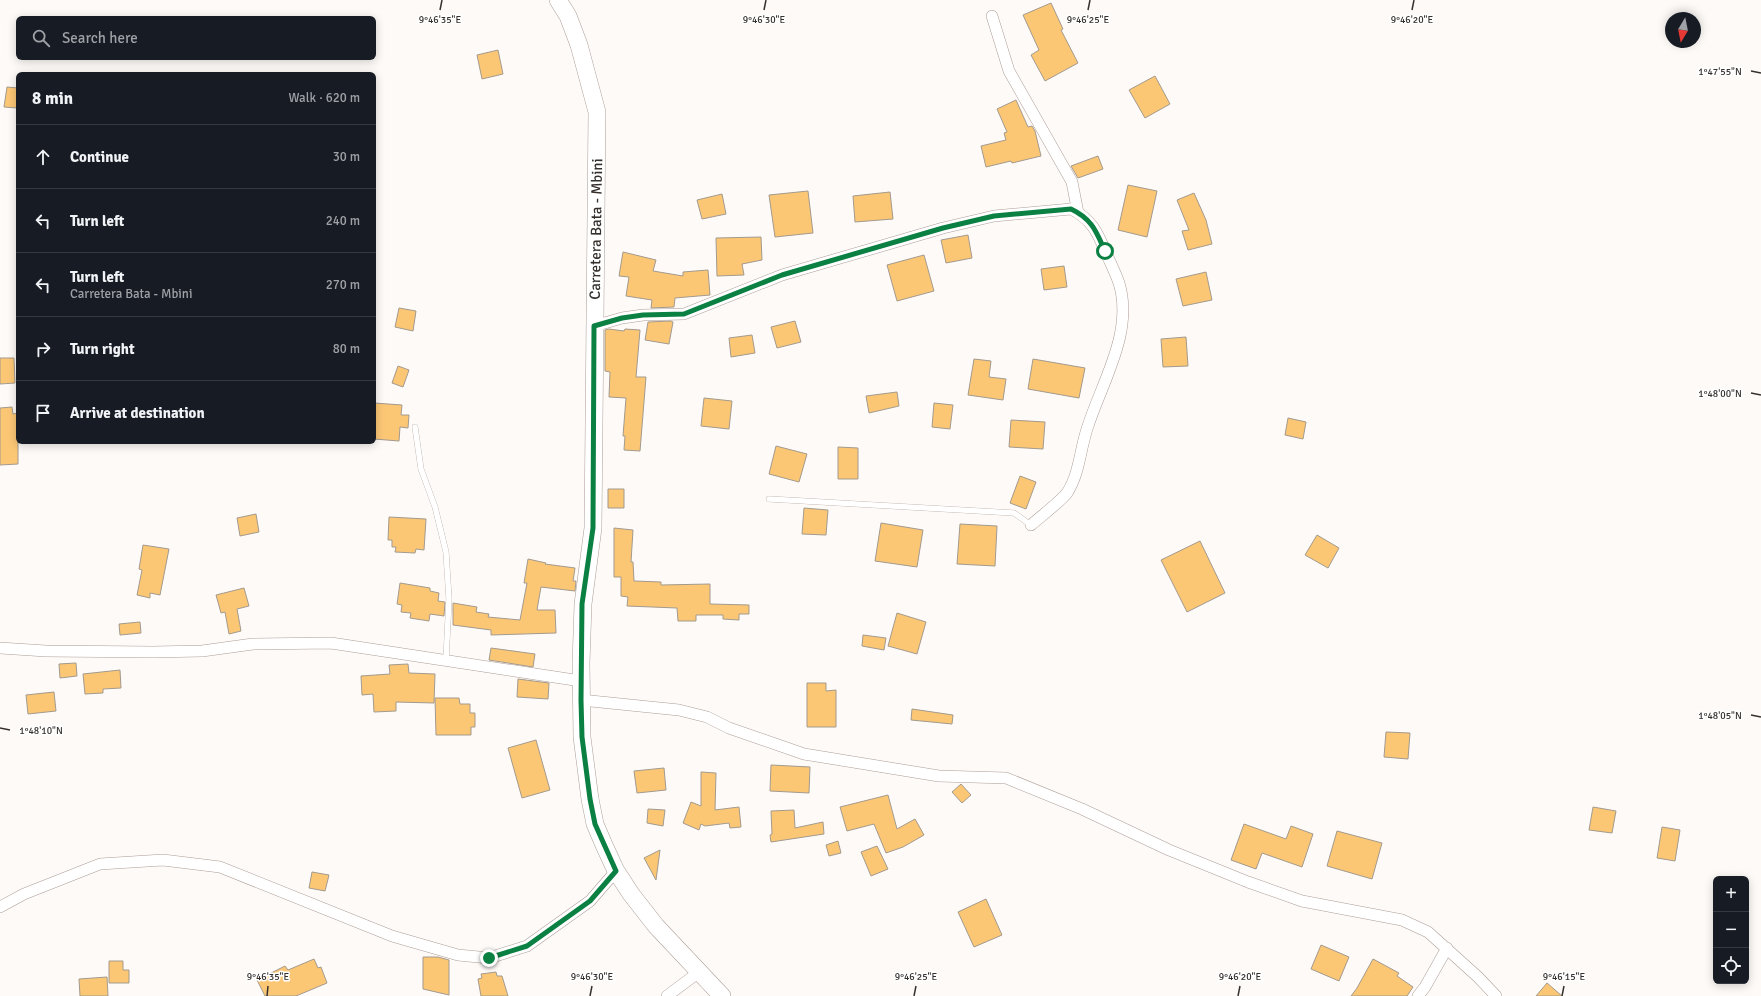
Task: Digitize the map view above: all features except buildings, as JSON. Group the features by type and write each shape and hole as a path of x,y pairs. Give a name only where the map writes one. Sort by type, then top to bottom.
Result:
{"main road":[{"name":"Carretera Bata - Mbini","path":"558,0 568,16 579,44 597,112 593,528 582,604 581,681 582,737 590,799 595,824 616,871 631,894 656,926 722,996"}],"street":[{"path":"992,16 1009,71 1072,182 1078,213"},
{"path":"594,326 622,318 643,315 684,314 782,275 943,228 994,216 1071,209 1094,227 1119,284 1123,316 1115,357 1088,426 1079,466 1066,493 1031,525"},
{"path":"0,648 46,651 153,652 202,651 253,644 331,643 581,681"},
{"path":"581,700 679,710 693,713 707,717 729,728 804,754 939,776 1006,778 1082,809 1169,850 1295,899 1402,920 1428,932 1478,977 1496,996"},
{"path":"0,907 24,894 100,864 163,860 220,866 392,936 458,955 489,958 527,946 590,901 616,871"},
{"path":"1418,996 1425,987 1447,948"},
{"path":"667,996 699,972"}],"lane":[{"path":"415,427 421,469 435,507 446,552 449,599 446,660"},
{"path":"770,499 1014,513 1031,525"}],"route":[{"path":"489,958 527,946 590,901 616,871 595,824 585,769 582,737 582,604 593,528 594,326 622,318 643,315 662,316 684,314 782,275 883,247 943,228 994,216 1071,209 1089,221 1094,227 1105,251"}]}
